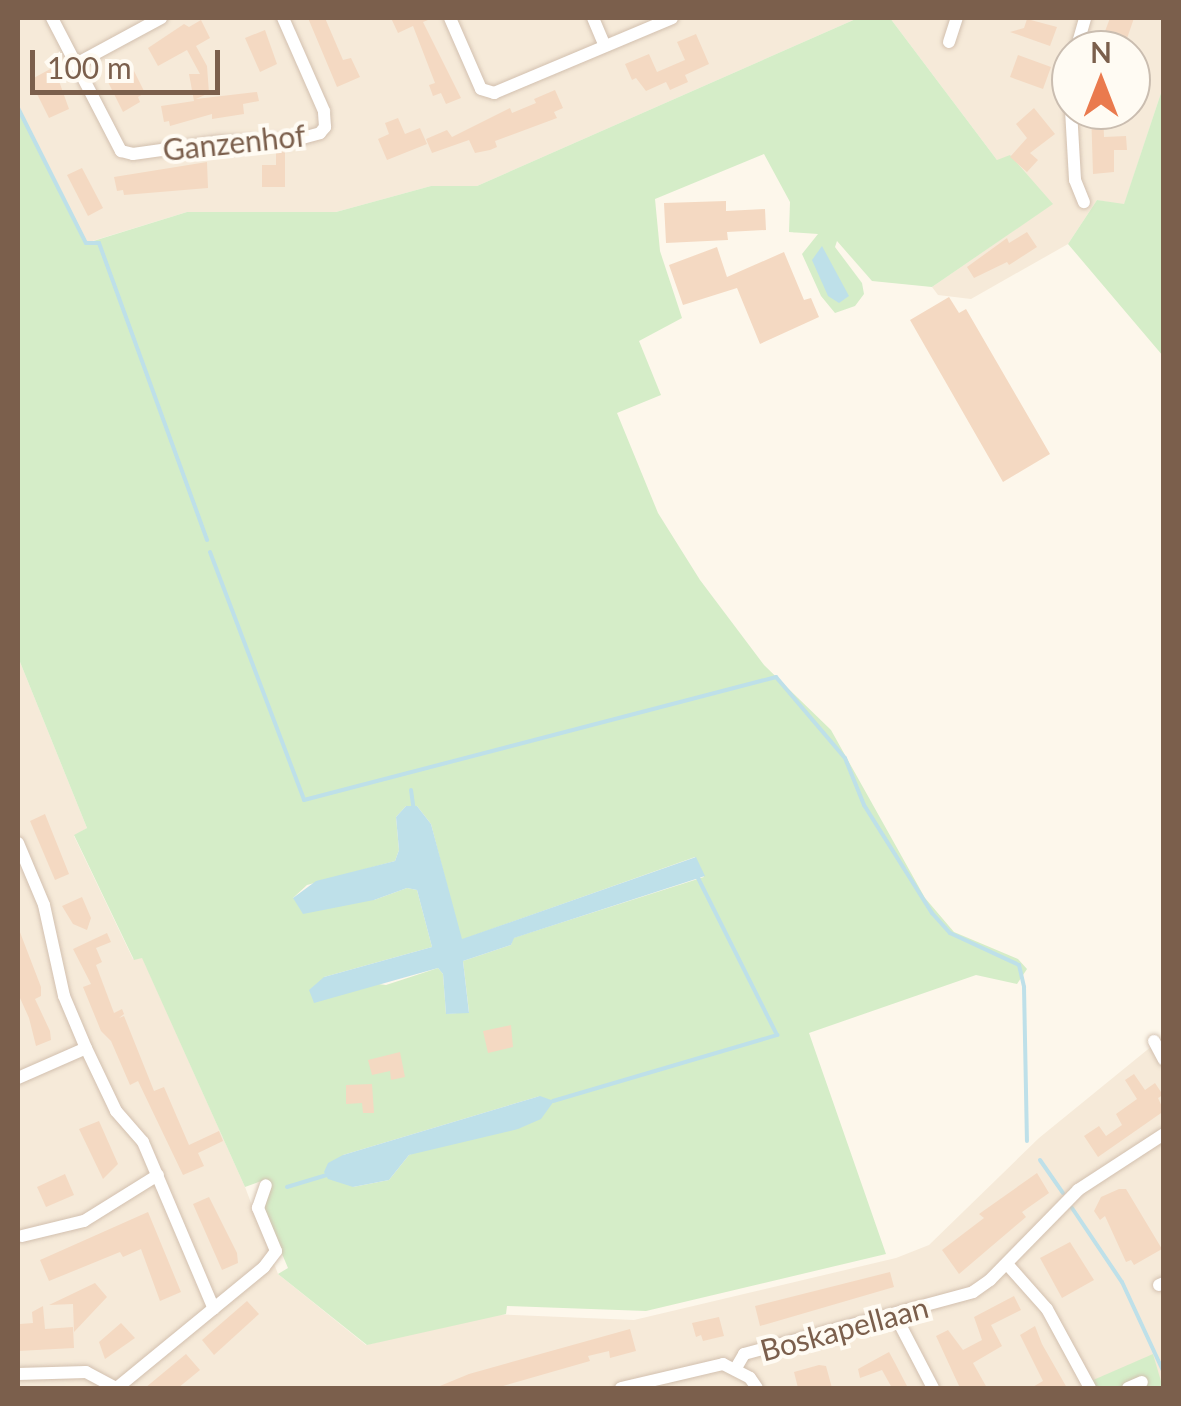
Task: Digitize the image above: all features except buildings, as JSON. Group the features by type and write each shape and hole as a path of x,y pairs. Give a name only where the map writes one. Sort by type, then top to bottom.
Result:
{"street":[{"name":"Ganzenhof","path":"52,18 121,151 133,154 218,142 312,137 325,126 324,110 283,18"},
{"path":"76,64 161,18"},
{"path":"450,18 481,89 494,93 672,18"},
{"path":"594,18 605,46"},
{"path":"949,42 958,18"},
{"path":"1072,130 1075,180 1084,202"},
{"path":"18,843 44,904 64,996 116,1111 143,1142 214,1309"},
{"path":"1154,1041 1164,1060"},
{"path":"18,1078 86,1048"},
{"name":"Boskapellaan","path":"621,1388 711,1364 736,1368 744,1354 973,1292 1097,1175 1164,1134"},
{"path":"18,1250 20,1232 84,1221 158,1175"},
{"path":"18,1374 86,1372 117,1388 264,1267 276,1251 258,1208 266,1185"},
{"path":"1007,1264 1047,1309 1090,1388"},
{"path":"894,1315 933,1388"},
{"path":"736,1368 757,1388"},
{"path":"71,1371 72,1388"},
{"path":"1128,1388 1142,1382"}],"shaded area":[{"path":"18,18 858,18 477,186 431,186 336,212 187,212 86,243 18,108"},
{"path":"890,18 1163,18 1163,87 1151,123 1151,30 1051,30 1051,130 1149,130 1124,205 1097,200 1068,244 971,299 938,295 932,287 1052,204 997,160"},
{"path":"18,657 87,828 74,836 133,959 142,957 245,1187 278,1274 366,1345 492,1314 634,1320 896,1258 929,1245 1039,1138 1163,1037 1163,1388 18,1388"}],"green space":[{"path":"858,18 890,18 997,160 1010,155 1053,204 932,287 872,281 837,241 835,247 862,283 864,294 855,306 835,313 821,296 802,254 818,234 789,232 790,202 764,154 655,199 660,251 682,318 639,341 661,395 617,413 658,513 700,580 764,665 831,730 925,898 954,932 1018,959 1027,969 1017,984 976,975 809,1033 886,1254 646,1311 507,1306 506,1314 367,1345 278,1274 288,1268 263,1209 264,1180 245,1187 142,958 134,960 74,835 87,828 18,657 18,108 87,243 187,212 336,212 431,186 477,186","holes":["406,806 417,806 431,824 461,940 695,857 704,877 513,938 511,945 463,961 469,1012 446,1014 443,974 438,968 386,985 324,977 432,947 417,890 407,888 374,900 293,898 307,885 395,861 399,850 396,817","540,1096 409,1155 389,1180 353,1187 343,1155"]},
{"path":"1163,87 1163,356 1068,244 1097,200 1124,204"},
{"path":"1153,1354 1163,1388 1086,1388 1084,1384"}],"water":[{"path":"822,246 849,296 839,303 828,296 812,260"},
{"path":"406,806 417,806 431,824 462,939 696,857 705,876 514,938 511,945 463,961 469,1013 446,1014 443,974 438,968 314,1003 309,990 324,977 432,947 417,890 407,888 374,900 303,914 293,898 316,881 395,861 399,850 396,817"},
{"path":"540,1096 554,1101 541,1119 518,1129 409,1155 389,1180 353,1187 328,1179 324,1172 328,1163 343,1155"}],"waterway":[{"path":"18,108 86,243 99,243 207,540"},
{"path":"210,552 304,800 776,677 845,758 864,805 932,913 950,933 1019,965 1024,987 1027,1141"},
{"path":"411,790 414,811"},
{"path":"553,1101 777,1035 698,878"},
{"path":"1040,1160 1063,1193"},
{"path":"287,1187 330,1174"},
{"path":"1072,1208 1122,1282 1164,1373"}]}
